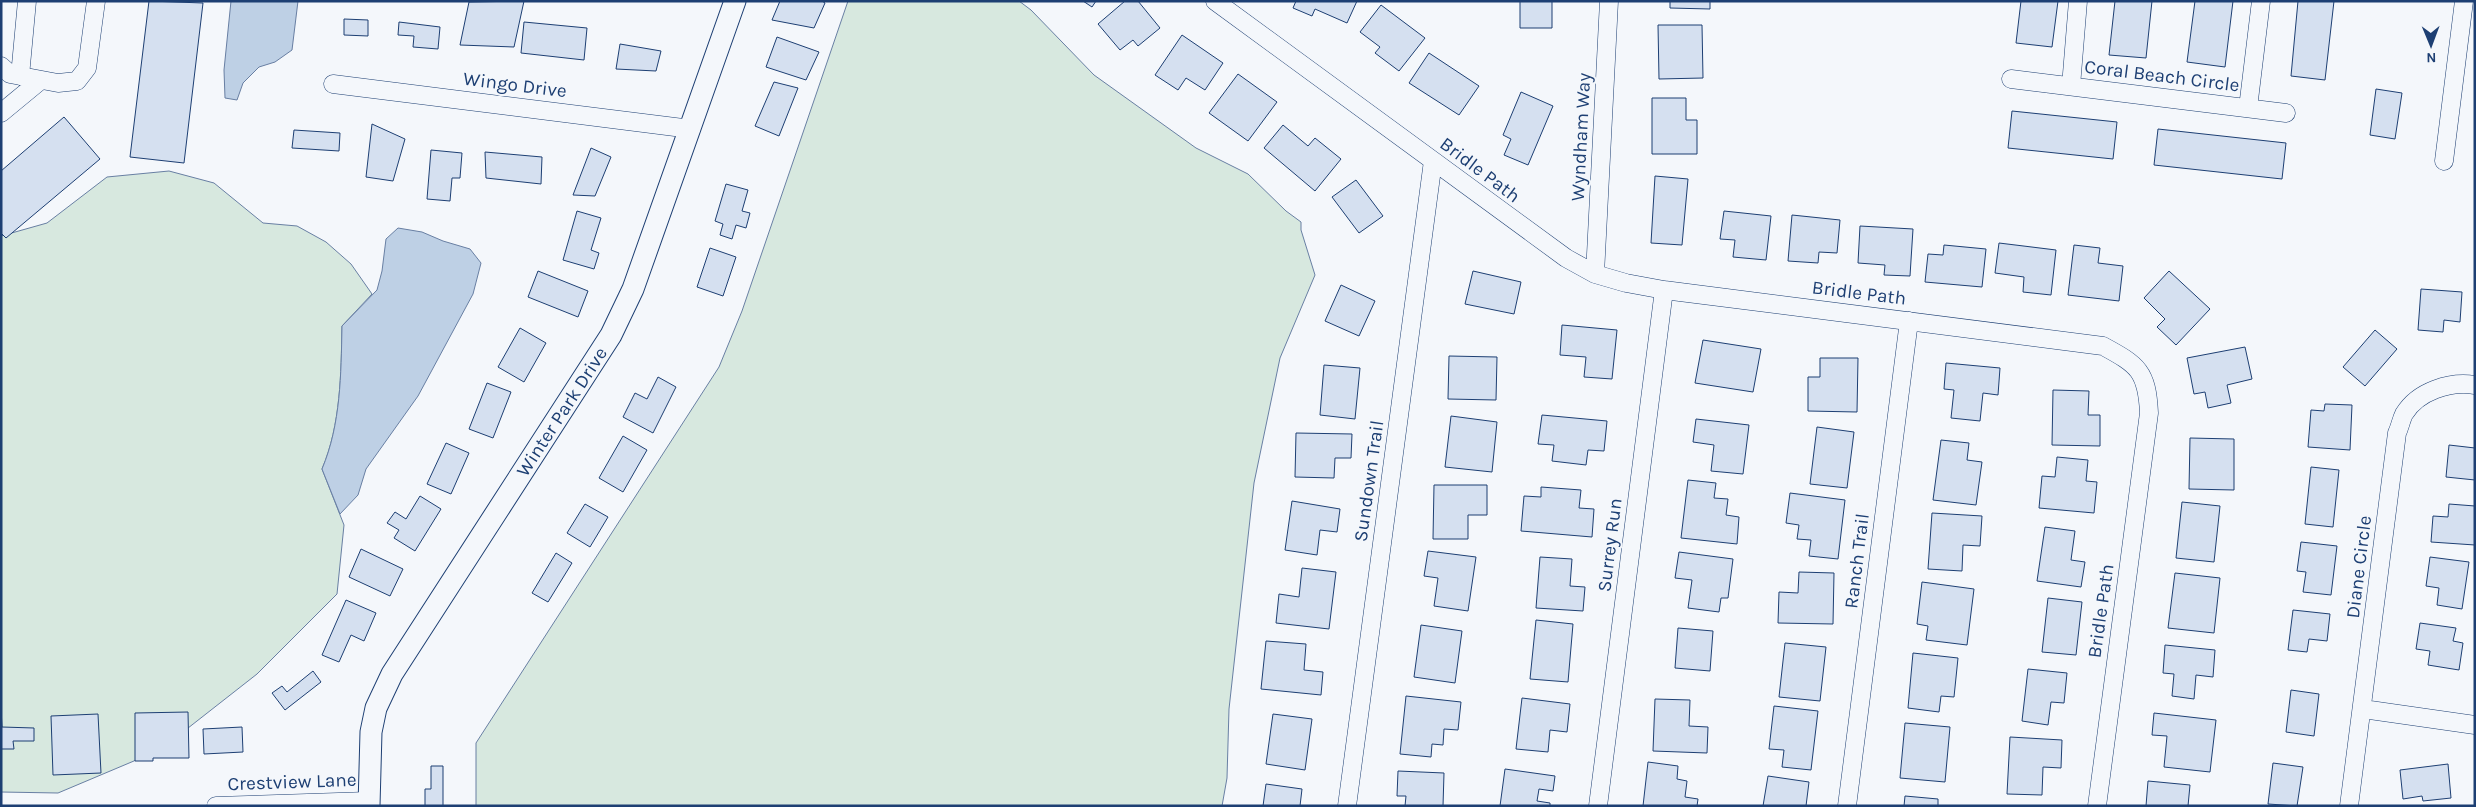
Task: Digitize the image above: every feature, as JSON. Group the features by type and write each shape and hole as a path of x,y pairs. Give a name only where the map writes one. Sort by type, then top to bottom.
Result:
{"street":[{"path":"20,76 27,1"},
{"path":"1,66 10,74 20,76 58,83 77,81 87,68 96,1"},
{"name":"Winter Park Drive","path":"369,804 371,732 376,708 392,674 611,335 633,289 735,1"},
{"name":"Bridle Path","path":"1215,1 1537,239 1595,274 1626,283 1664,290 2103,346 2126,358 2139,370 2148,392 2149,413 2097,806"},
{"name":"Wyndham Way","path":"1595,274 1609,1"},
{"name":"Coral Beach Circle","path":"2071,86 2078,1"},
{"name":"Coral Beach Circle","path":"2248,108 2261,1"},
{"path":"2444,161 2464,1"},
{"name":"Coral Beach Circle","path":"2011,79 2286,113"},
{"path":"1,113 41,80"},
{"name":"Wingo Drive","path":"333,84 691,129"},
{"name":"Sundown Trail","path":"1347,806 1433,161"},
{"name":"Surrey Run","path":"1598,806 1664,290"},
{"name":"Ranch Trail","path":"1847,806 1909,321"},
{"name":"Diane Circle","path":"2349,806 2363,709 2397,433 2404,414 2416,400 2439,388 2464,383 2475,385"},
{"path":"2363,709 2475,725"},
{"name":"Crestview Lane","path":"216,806 369,804"}],"shaded area":[{"path":"848,1 1019,1 1031,10 1094,75 1196,148 1248,174 1286,211 1301,222 1301,230 1315,275 1280,358 1254,483 1229,709 1227,778 1222,806 476,806 476,743 719,367 742,311"},
{"path":"169,171 214,183 263,223 297,226 326,242 351,264 372,294 342,326 339,399 333,434 322,469 344,525 337,594 257,674 160,750 58,793 1,792 1,236 47,223 107,177"}],"water":[{"path":"231,1 298,1 292,50 275,62 259,67 243,83 237,100 225,98 224,70"},
{"path":"398,228 422,232 470,249 481,263 473,294 418,396 366,469 358,495 340,514 322,469 333,434 339,399 342,326 377,290 382,271 386,239"}],"building":[{"path":"149,1 203,3 184,163 130,157"},
{"path":"524,1 514,47 460,45 469,2"},
{"path":"780,1 822,1 825,3 814,28 772,20"},
{"path":"1083,1 1096,1 1092,7"},
{"path":"1125,1 1138,1 1160,28 1138,46 1133,40 1120,50 1098,24"},
{"path":"1296,1 1357,1 1347,23 1315,9 1312,16 1293,8"},
{"path":"1520,1 1552,1 1552,28 1520,28"},
{"path":"1670,1 1710,1 1710,9 1670,8"},
{"path":"2021,1 2058,1 2052,47 2016,43"},
{"path":"2115,1 2152,1 2146,58 2109,55"},
{"path":"2195,1 2233,1 2225,67 2187,62"},
{"path":"2298,1 2334,1 2325,80 2291,76"},
{"path":"1381,5 1425,38 1399,71 1375,53 1380,47 1360,32"},
{"path":"344,19 368,20 368,36 344,35"},
{"path":"399,22 440,27 438,49 413,47 414,36 398,35"},
{"path":"524,22 587,28 584,60 521,53"},
{"path":"1658,25 1702,25 1703,78 1659,79"},
{"path":"1182,35 1223,63 1205,90 1186,78 1178,90 1155,75"},
{"path":"777,37 819,52 806,80 766,67"},
{"path":"620,44 661,51 656,71 616,69"},
{"path":"1429,53 1479,86 1459,115 1409,83"},
{"path":"1238,74 1277,102 1248,141 1209,113"},
{"path":"774,82 798,88 779,136 755,126"},
{"path":"2376,89 2402,93 2395,139 2370,135"},
{"path":"1521,92 1553,106 1528,165 1504,155 1511,139 1503,135"},
{"path":"1652,98 1686,98 1686,120 1697,120 1697,154 1652,154"},
{"path":"2012,111 2117,122 2113,159 2008,148"},
{"path":"64,117 100,159 6,238 1,233 1,171"},
{"path":"372,124 405,139 393,181 366,177"},
{"path":"1283,125 1308,146 1315,138 1341,159 1315,191 1264,148"},
{"path":"2158,129 2286,143 2282,179 2154,165"},
{"path":"294,130 340,133 339,151 292,148"},
{"path":"591,148 611,157 595,196 573,195"},
{"path":"431,150 462,153 460,178 452,178 450,201 427,199"},
{"path":"485,152 542,157 541,184 486,178"},
{"path":"1655,176 1688,179 1682,245 1651,243"},
{"path":"1356,180 1383,216 1359,233 1332,197"},
{"path":"726,184 748,190 742,211 750,213 746,228 736,225 732,239 720,235 723,224 715,221"},
{"path":"577,211 601,218 591,250 599,253 594,269 563,260"},
{"path":"1724,211 1771,216 1766,260 1733,257 1735,240 1720,239"},
{"path":"1792,215 1840,220 1837,253 1819,252 1818,263 1788,261"},
{"path":"1860,226 1913,229 1910,276 1884,275 1885,265 1858,263"},
{"path":"1999,243 2056,250 2051,295 2023,292 2024,277 1995,273"},
{"path":"1944,245 1986,249 1982,287 1925,282 1928,254 1943,255"},
{"path":"2074,245 2100,248 2098,263 2123,266 2119,301 2068,295"},
{"path":"710,248 736,257 723,296 697,287"},
{"path":"538,271 588,291 578,317 528,297"},
{"path":"1473,271 1521,282 1514,314 1465,304"},
{"path":"2169,271 2210,309 2176,345 2157,327 2165,319 2144,298"},
{"path":"1341,285 1375,301 1359,336 1325,321"},
{"path":"2421,289 2462,292 2460,322 2444,320 2443,332 2418,330"},
{"path":"1562,325 1617,330 1612,379 1584,377 1586,357 1560,355"},
{"path":"520,328 546,343 524,382 498,367"},
{"path":"2375,330 2397,349 2365,386 2343,367"},
{"path":"1703,340 1761,349 1753,392 1695,383"},
{"path":"2245,347 2252,379 2227,385 2231,403 2208,408 2205,392 2194,394 2187,358"},
{"path":"1449,356 1497,357 1496,400 1448,399"},
{"path":"1820,358 1858,358 1857,412 1808,411 1808,377 1820,377"},
{"path":"1946,363 2000,368 1998,395 1983,393 1980,421 1951,418 1954,390 1944,389"},
{"path":"1324,365 1360,368 1355,419 1320,415"},
{"path":"658,377 676,387 653,433 623,417 635,393 647,399"},
{"path":"487,383 511,392 493,438 469,429"},
{"path":"2053,390 2089,391 2088,415 2100,415 2100,446 2052,445"},
{"path":"2325,404 2352,405 2350,450 2308,447 2311,410 2324,411"},
{"path":"1542,415 1607,421 1604,451 1588,450 1586,465 1552,461 1554,445 1538,444"},
{"path":"1451,416 1497,422 1492,472 1445,467"},
{"path":"1696,419 1749,425 1743,474 1711,471 1714,445 1693,442"},
{"path":"1817,427 1854,432 1847,488 1810,484"},
{"path":"1296,433 1352,434 1351,458 1335,458 1334,478 1295,477"},
{"path":"623,436 647,450 623,492 599,478"},
{"path":"2190,438 2234,439 2234,490 2189,489"},
{"path":"1941,440 1969,443 1967,460 1982,462 1976,505 1933,500"},
{"path":"446,443 469,453 451,494 427,484"},
{"path":"2449,445 2475,448 2475,480 2446,477"},
{"path":"2057,457 2088,460 2086,481 2097,482 2094,513 2039,508 2042,476 2055,477"},
{"path":"2311,467 2339,470 2333,527 2305,524"},
{"path":"1688,480 1716,483 1714,498 1728,499 1726,515 1739,517 1737,544 1681,538"},
{"path":"1434,485 1487,485 1487,515 1468,515 1468,539 1433,539"},
{"path":"1541,487 1581,490 1579,508 1594,509 1592,537 1521,531 1524,496 1541,497"},
{"path":"1790,493 1845,500 1838,559 1809,556 1811,540 1797,539 1799,525 1786,523"},
{"path":"420,496 441,509 415,551 394,538 399,530 387,523 395,512 406,519"},
{"path":"1292,501 1340,509 1337,532 1320,530 1317,555 1285,550"},
{"path":"2182,502 2220,506 2214,562 2176,558"},
{"path":"585,504 608,517 590,547 567,533"},
{"path":"2449,504 2475,506 2475,545 2431,542 2433,516 2448,517"},
{"path":"1932,513 1982,516 1980,546 1963,545 1962,571 1928,569"},
{"path":"2045,527 2075,531 2071,560 2085,562 2081,587 2037,581"},
{"path":"2301,542 2337,546 2331,595 2303,592 2306,572 2297,571"},
{"path":"361,549 403,569 390,596 349,577"},
{"path":"1428,551 1476,557 1468,611 1434,606 1438,578 1424,576"},
{"path":"1679,552 1733,559 1728,598 1721,598 1719,612 1688,608 1692,580 1675,578"},
{"path":"556,553 572,563 548,602 532,593"},
{"path":"1540,557 1572,559 1570,586 1585,587 1583,611 1536,608"},
{"path":"2430,557 2469,562 2462,609 2437,605 2439,588 2426,586"},
{"path":"1302,568 1336,572 1329,629 1276,623 1279,594 1299,597"},
{"path":"1799,572 1834,573 1833,624 1778,623 1779,592 1798,593"},
{"path":"2175,573 2220,578 2214,633 2168,628"},
{"path":"1922,582 1974,589 1967,645 1926,640 1928,626 1917,624"},
{"path":"2048,598 2082,602 2076,655 2042,652"},
{"path":"346,600 376,613 364,641 351,635 339,662 322,655"},
{"path":"2293,610 2330,614 2327,641 2309,639 2307,652 2288,650"},
{"path":"1536,620 1573,624 1568,682 1530,679"},
{"path":"2420,623 2456,628 2453,641 2463,643 2459,670 2428,665 2430,651 2416,649"},
{"path":"1421,625 1462,631 1455,683 1414,677"},
{"path":"1678,628 1713,631 1710,671 1675,668"},
{"path":"1266,641 1306,644 1304,670 1323,672 1321,695 1261,689"},
{"path":"1785,643 1826,647 1820,701 1779,697"},
{"path":"2165,645 2215,650 2213,677 2196,675 2194,699 2172,696 2174,674 2163,673"},
{"path":"1913,653 1958,658 1954,697 1941,696 1939,712 1908,708"},
{"path":"2028,669 2067,673 2064,703 2051,702 2048,725 2022,721"},
{"path":"313,671 321,682 285,710 272,693 282,686 287,692"},
{"path":"2291,690 2319,694 2314,736 2286,732"},
{"path":"1406,696 1461,702 1458,730 1444,729 1443,745 1432,744 1431,757 1400,754"},
{"path":"1522,698 1570,704 1567,732 1550,730 1548,752 1516,749"},
{"path":"1655,699 1690,700 1689,726 1708,727 1707,753 1653,751"},
{"path":"1774,706 1818,711 1811,770 1782,767 1784,750 1769,749"},
{"path":"1,709 2,727 34,728 34,741 13,741 14,749 1,749"},
{"path":"188,712 189,758 153,758 153,761 135,761 135,713"},
{"path":"2154,713 2216,720 2210,772 2164,767 2167,736 2152,735"},
{"path":"98,714 101,773 53,775 51,716"},
{"path":"1273,714 1312,719 1305,770 1266,764"},
{"path":"1905,723 1950,727 1945,782 1900,778"},
{"path":"242,727 243,752 204,754 203,729"},
{"path":"2010,737 2062,740 2061,768 2043,767 2042,795 2007,794"},
{"path":"1648,762 1678,766 1677,779 1687,781 1685,797 1698,799 1697,806 1643,806"},
{"path":"2273,763 2303,767 2297,806 2268,804"},
{"path":"2448,764 2451,798 2423,801 2422,796 2403,799 2400,770"},
{"path":"431,766 443,766 443,806 425,806 425,789 431,789"},
{"path":"1505,769 1555,776 1553,791 1539,789 1537,801 1550,803 1550,806 1500,806"},
{"path":"1398,771 1444,773 1443,806 1405,806 1406,796 1397,796"},
{"path":"1768,776 1809,782 1806,806 1763,806"},
{"path":"2148,781 2190,785 2188,806 2146,806"},
{"path":"1266,784 1302,789 1300,806 1263,806"},
{"path":"1905,796 1938,799 1938,806 1904,806"}]}
